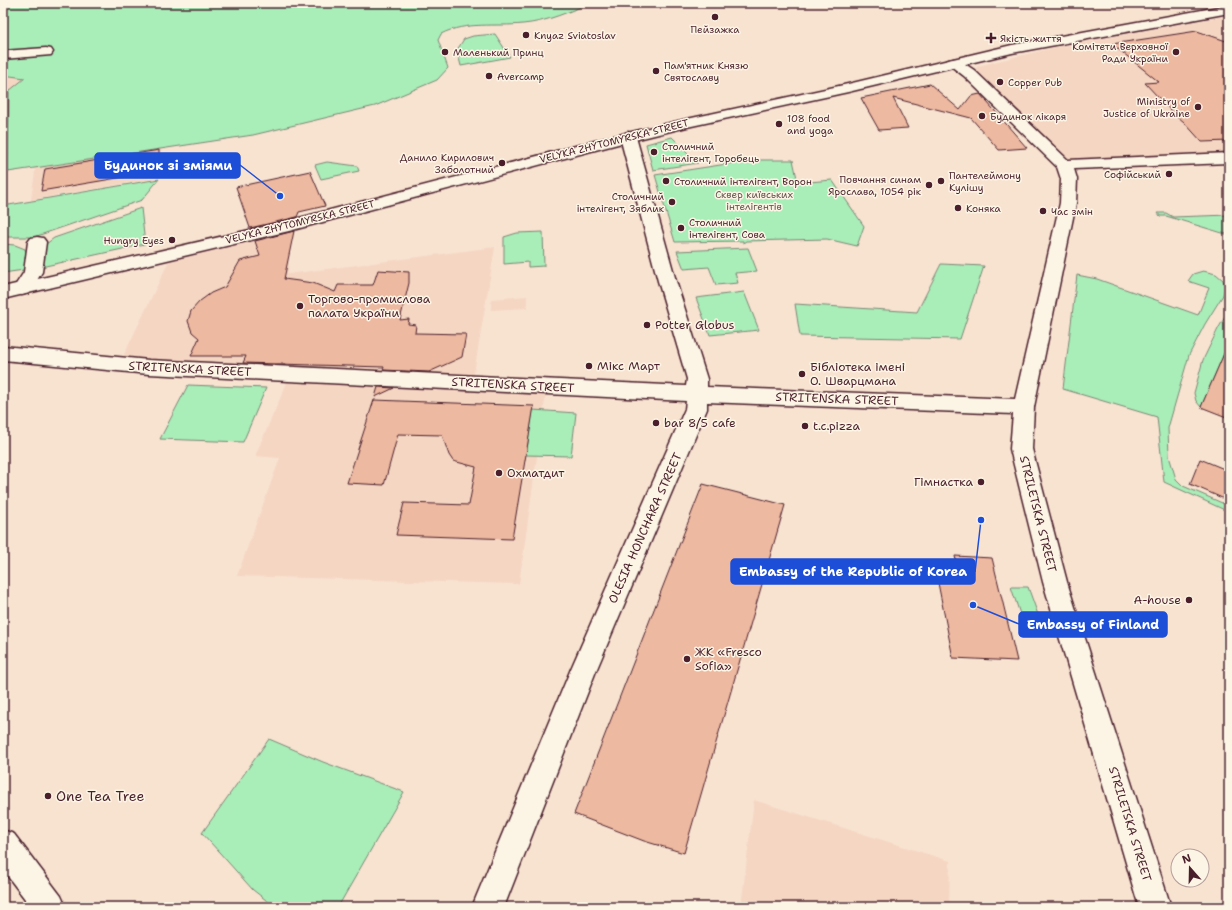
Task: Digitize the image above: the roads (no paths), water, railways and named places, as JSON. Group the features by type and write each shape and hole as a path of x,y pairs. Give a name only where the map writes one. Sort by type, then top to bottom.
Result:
{"street":[{"name":"VELYKA ZHYTOMYRSKA STREET","path":"3,293 283,227 628,137 1012,49 1229,9"},
{"path":"3,55 46,52"},
{"path":"954,63 969,73 1064,165 1229,158"},
{"name":"OLESIA HONCHARA STREET","path":"488,907 586,664 692,422 696,409 697,379 667,281 628,137"},
{"name":"STRILETSKA STREET","path":"1064,165 1069,179 1068,203 1024,407 1021,449 1055,582 1156,907"},
{"path":"22,289 33,272 37,242"},
{"name":"STRITENSKA STREET","path":"3,353 149,367 697,394 1024,407"},
{"path":"3,845 50,907"}],"place":[{"name":"Пейзажка","path":"715,17"},
{"name":"Knyaz Sviatoslav","path":"526,35"},
{"name":"Якість життя","path":"991,38"},
{"name":"Маленький Принц","path":"445,52"},
{"name":"Комітети Верховної Ради України","path":"1176,52"},
{"name":"Пам'ятник Князю Святославу","path":"656,71"},
{"name":"Avercamp","path":"489,76"},
{"name":"Copper Pub","path":"1000,82"},
{"name":"Ministry of Justice of Ukraine","path":"1198,107"},
{"name":"Будинок лікаря","path":"982,116"},
{"name":"108 food and yoga","path":"779,124"},
{"name":"Столичний інтелігент, Горобець","path":"654,152"},
{"name":"Данило Кирилович Заболотний","path":"502,163"},
{"name":"Софійський","path":"1169,174"},
{"name":"Столичний інтелігент, Ворон","path":"666,181"},
{"name":"Пантелеймону Кулішу","path":"941,181"},
{"name":"Повчання синам Ярослава, 1054 рік","path":"929,185"},
{"name":"Будинок зі зміями","path":"280,196"},
{"name":"Столичний інтелігент, Зяблик","path":"672,202"},
{"name":"Коняка","path":"958,208"},
{"name":"Час змін","path":"1043,211"},
{"name":"Столичний інтелігент, Сова","path":"681,228"},
{"name":"Hungry Eyes","path":"172,240"},
{"name":"Торгово-промислова палата України","path":"300,306"},
{"name":"Potter Globus","path":"647,325"},
{"name":"Мікс Март","path":"589,366"},
{"name":"Бібліотека імені О. Шварцмана","path":"802,374"},
{"name":"bar 8/5 cafe","path":"656,423"},
{"name":"t.c.pizza","path":"805,426"},
{"name":"Охматдит","path":"499,473"},
{"name":"Гімнастка","path":"981,482"},
{"name":"Embassy of the Republic of Korea","path":"981,520"},
{"name":"A-house","path":"1189,600"},
{"name":"Embassy of Finland","path":"973,605"},
{"name":"ЖК «Fresco Sofia»","path":"687,659"},
{"name":"One Tea Tree","path":"48,796"}],"park label":[{"name":"Сквер київських інтелігентів","path":"754,200"}]}
